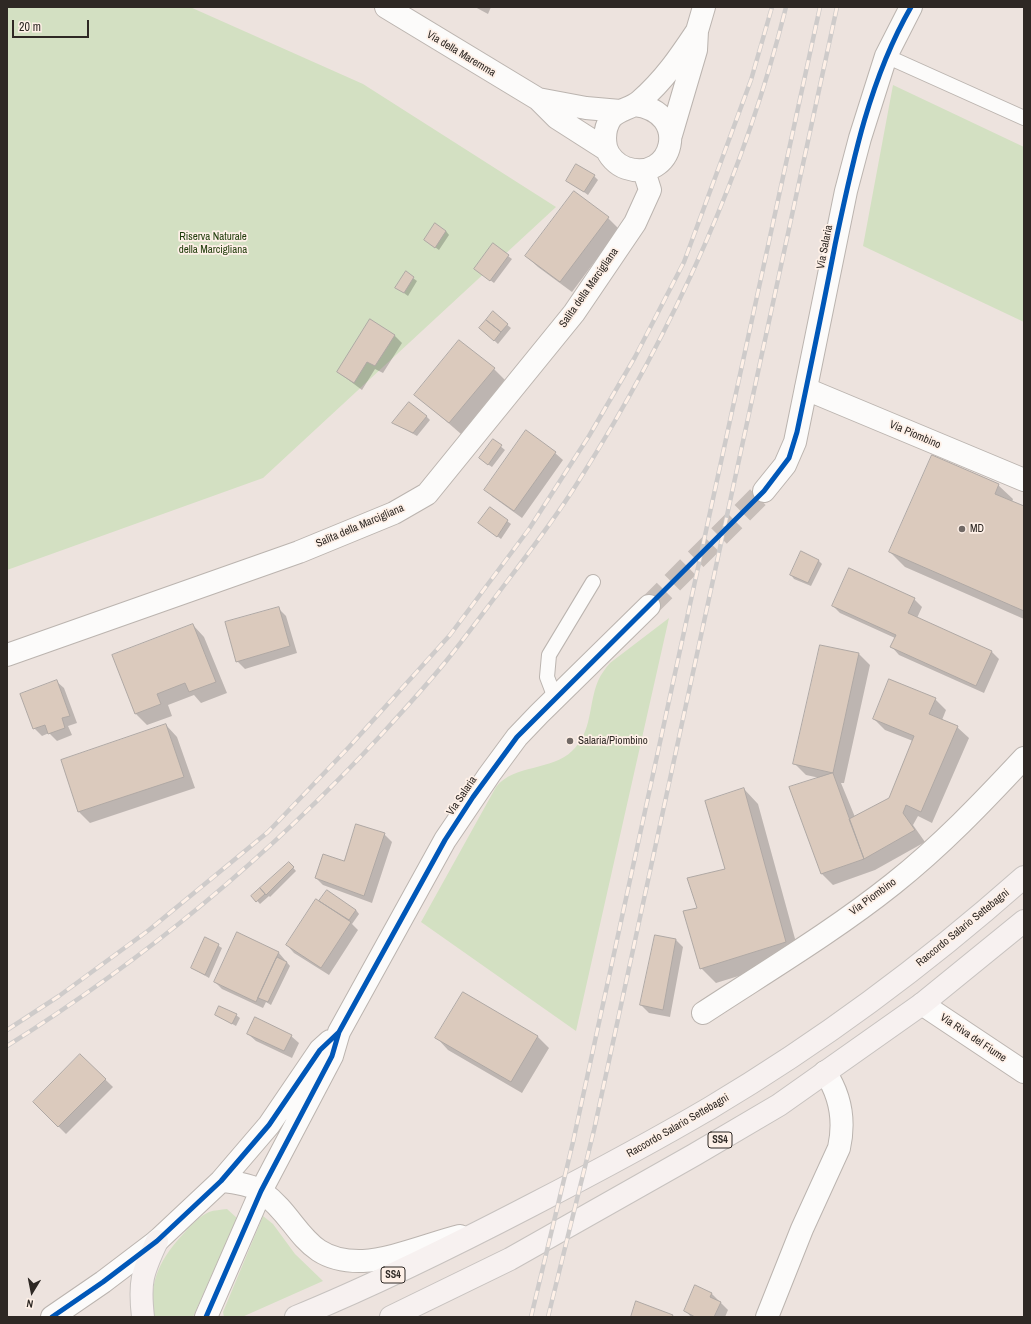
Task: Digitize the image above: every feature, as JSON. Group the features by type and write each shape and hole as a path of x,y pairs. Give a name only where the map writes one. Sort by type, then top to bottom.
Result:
{"main road":[{"name":"Raccordo Salario Settebagni","path":"296,1317 386,1278 488,1228 604,1168 709,1108 769,1071 829,1030 948,943 1023,877"},
{"name":"SS4","path":"391,1317 510,1259 779,1105 922,1004 1024,921"},
{"path":"143,1317 141,1278 157,1241"}],"street":[{"name":"Via della Maremma","path":"386,7 538,99 557,118 606,150"},
{"path":"697,31 662,81 627,108 611,118 606,128 606,150 612,159 621,167 632,171 644,171 655,166 664,158 670,147 671,135 696,50 697,31 704,7"},
{"name":"Via Salaria","path":"764,491 785,465 792,449 806,389 846,191 866,116 886,56 911,7"},
{"name":"Via della Maremma","path":"538,99 586,108 627,108"},
{"path":"627,108 648,107 659,113 667,123 671,135"},
{"name":"Salita della Marcigliana","path":"7,655 299,552 394,513 427,494 574,313 635,223 650,190 644,171"},
{"name":"Via Piombino","path":"806,389 1024,480"},
{"name":"Via Salaria","path":"339,1032 458,819 517,737 649,606"},
{"name":"Via Piombino","path":"704,1013 834,926 892,884 958,828 1024,758"},
{"name":"Via Riva del Fiume","path":"922,1004 1024,1071"},
{"path":"52,1317 103,1282 157,1241 221,1181 269,1125 320,1050 339,1032"},
{"path":"206,1317 261,1191 332,1056 339,1032"},
{"path":"767,1317 802,1229 839,1148 841,1137 841,1110 833,1084 825,1072"},
{"path":"221,1181 236,1182 261,1191 310,1244 322,1252 344,1260 376,1259 488,1228"}],"lane":[{"path":"886,56 1024,118"},
{"path":"555,698 547,677 548,655 594,582"}],"green space":[{"name":"Riserva Naturale della Marcigliana","path":"7,7 190,7 363,84 556,207 263,478 7,570"},
{"path":"893,85 1024,147 1024,322 863,246"},
{"path":"669,618 576,1031 421,922 496,787 513,774 554,762 572,751 584,735 595,690 599,678 605,669 610,663"},
{"path":"227,1209 237,1218 193,1317 154,1317 153,1292 155,1281 158,1270 169,1251 190,1226 202,1216 211,1211"},
{"path":"263,1216 273,1224 295,1254 323,1281 242,1317 224,1317 223,1312"}],"building":[{"path":"576,164 595,175 584,192 566,181"},
{"path":"574,191 609,217 560,282 525,256"},
{"path":"435,223 446,231 435,248 424,240"},
{"path":"493,243 509,255 490,281 474,269"},
{"path":"406,271 414,277 404,293 395,288"},
{"path":"493,311 508,324 501,332 486,320"},
{"path":"370,319 395,335 375,366 367,362 354,383 337,372"},
{"path":"486,320 501,332 494,341 479,328"},
{"path":"459,340 495,368 449,423 414,395"},
{"path":"409,402 427,416 413,433 392,423"},
{"path":"526,430 556,452 514,511 484,490"},
{"path":"493,439 502,445 488,465 479,458"},
{"name":"MD","path":"932,455 999,484 995,494 1024,506 1024,611 889,552"},
{"path":"490,507 508,520 497,537 478,523"},
{"path":"801,551 819,560 808,583 790,575"},
{"path":"849,568 915,598 908,613 992,651 976,686 890,647 896,635 832,606"},
{"path":"279,607 290,646 236,662 225,622"},
{"path":"193,624 216,682 189,692 185,683 157,694 161,704 135,714 112,655"},
{"path":"820,645 859,653 833,773 793,764"},
{"path":"889,679 936,698 929,714 958,726 921,812 906,805 903,813 915,830 864,859 849,819 889,798 914,736 873,719"},
{"path":"57,680 70,716 62,718 65,728 48,734 45,725 33,729 20,694"},
{"path":"166,724 184,777 78,812 61,760"},
{"path":"833,773 864,859 821,874 789,787"},
{"path":"744,788 786,942 700,969 683,911 697,908 687,878 725,869 705,801"},
{"path":"356,824 385,833 364,896 315,878 323,854 344,861"},
{"path":"289,862 294,867 266,895 260,888"},
{"path":"260,888 265,894 256,902 251,896"},
{"path":"327,890 356,910 349,920 319,901"},
{"path":"316,899 351,922 321,968 286,945"},
{"path":"237,932 279,952 256,1002 214,982"},
{"path":"655,935 676,939 663,1010 640,1005"},
{"path":"205,937 219,944 205,975 191,968"},
{"path":"277,957 287,962 268,1002 258,998"},
{"path":"463,992 538,1036 511,1082 435,1038"},
{"path":"219,1006 237,1014 232,1024 215,1015"},
{"path":"255,1017 292,1035 284,1051 247,1034"},
{"path":"80,1054 106,1079 58,1127 33,1102"},
{"path":"695,1285 712,1293 710,1297 721,1302 714,1317 695,1317 684,1311"},
{"path":"636,1301 673,1315 672,1317 631,1317"}],"tunnel":[{"path":"649,606 764,491"}],"railway":[{"path":"7,1030 59,996 149,930 268,832 349,747 450,635 529,529 589,436 635,357 684,262 751,80 772,7"},
{"path":"7,1046 58,1013 157,941 204,903 295,822 339,779 423,689 460,644 528,554 578,482 612,426 644,370 674,312 701,253 749,132 769,70 786,7"},
{"path":"531,1317 573,1142 820,7"},
{"path":"548,1317 594,1130 837,7"}],"cycle path":[{"path":"206,1317 261,1191 332,1056 339,1032 445,840 473,797 517,737 764,491 789,458 797,432 855,153 873,93 884,64 896,35 911,7"},
{"path":"52,1317 103,1282 157,1241 221,1181 269,1125 320,1050 339,1032"}],"place":[{"name":"MD","path":"962,529"},
{"name":"Salaria/Piombino","path":"570,741"}]}
